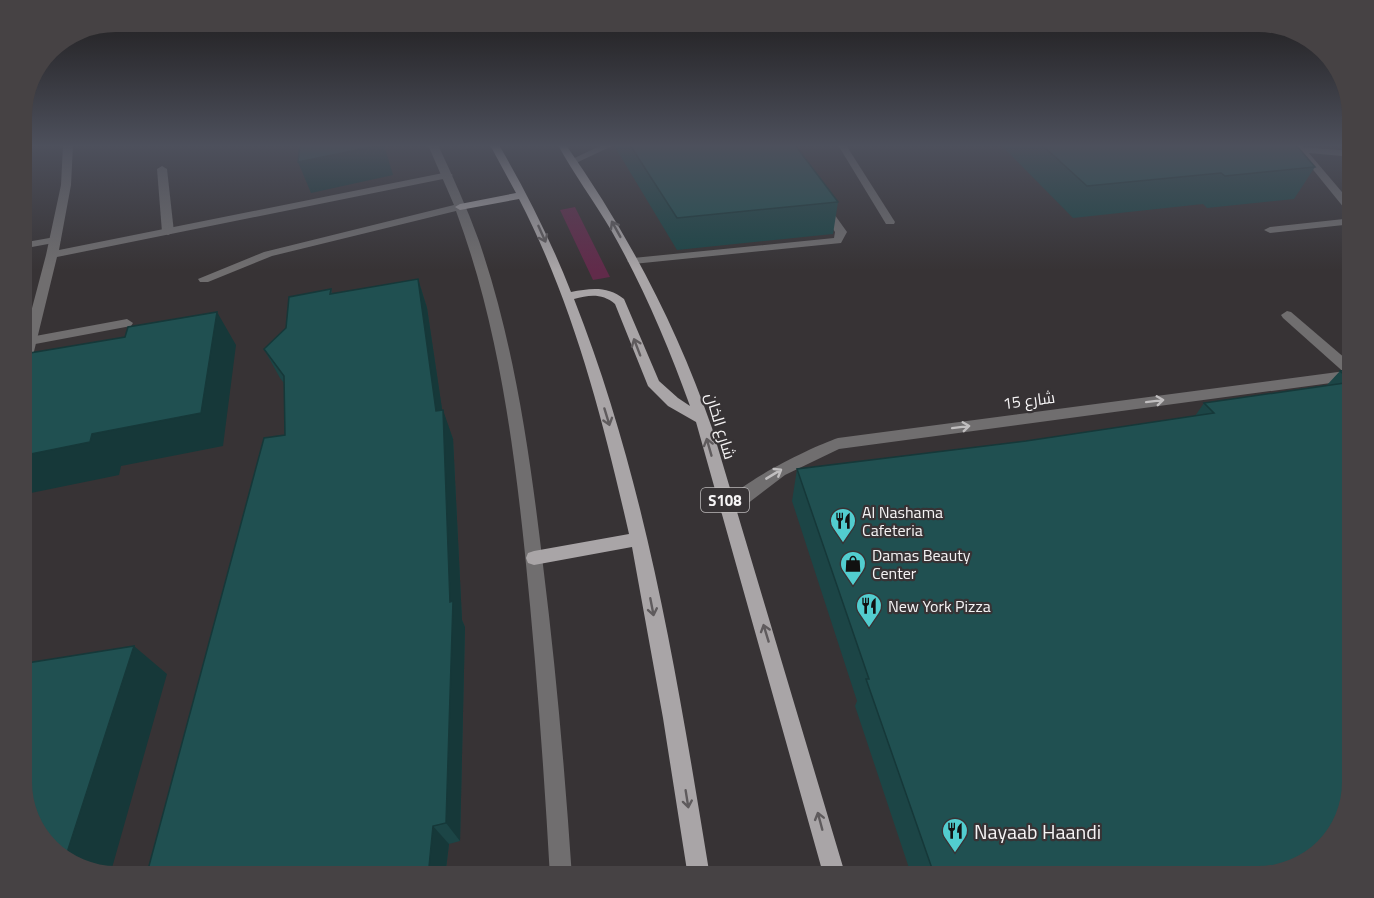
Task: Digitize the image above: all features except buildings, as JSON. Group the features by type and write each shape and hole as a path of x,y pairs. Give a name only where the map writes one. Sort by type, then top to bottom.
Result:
{"main road":[{"path":"518,187 548,248 568,297 608,418 639,539 677,740 697,866"},
{"name":"شارع الخان","path":"590,187 609,216 666,329 701,419 779,676 832,866"},
{"path":"460,207 522,195"},
{"path":"568,297 596,291 614,297 620,302 653,383 673,402 701,419"},
{"path":"534,558 639,539"}],"street":[{"path":"32,333 52,255 66,187"},
{"path":"164,187 168,232"},
{"path":"52,255 390,187"},
{"path":"452,187 487,281 504,357 522,460 546,668 560,866"},
{"path":"868,187 890,222"},
{"path":"1332,187 1342,199"},
{"path":"633,261 837,241 841,232 814,193"},
{"path":"204,279 268,254 460,207"},
{"path":"1270,230 1342,222"},
{"path":"32,244 55,240"},
{"path":"1287,315 1342,364"},
{"path":"32,341 127,323"},
{"name":"شارع 15","path":"728,509 770,476 812,453 838,444 1342,375"}],"shaded area":[{"path":"575,207 610,277 593,280 560,210"}],"place":[{"name":"Al Nashama Cafeteria","path":"843,544"},
{"name":"Damas Beauty Center","path":"853,587"},
{"name":"New York Pizza","path":"869,629"},
{"name":"Nayaab Haandi","path":"955,854"}]}
